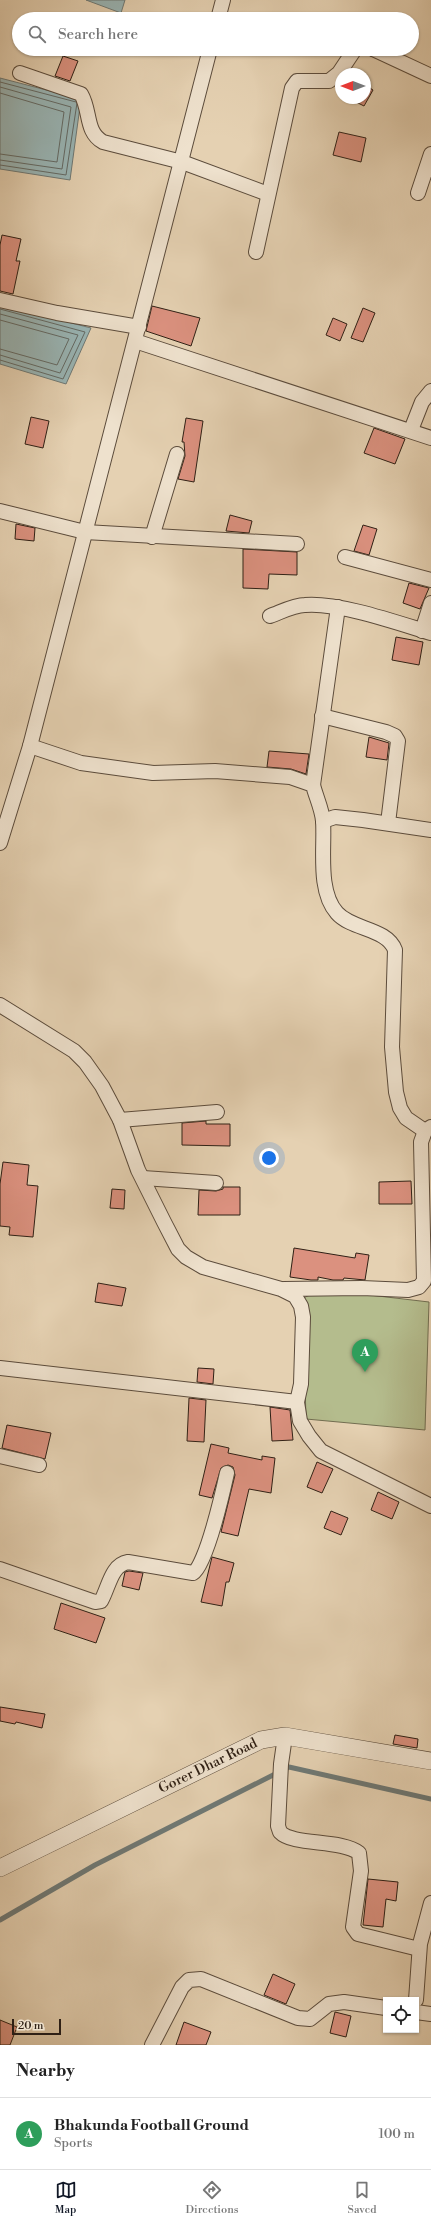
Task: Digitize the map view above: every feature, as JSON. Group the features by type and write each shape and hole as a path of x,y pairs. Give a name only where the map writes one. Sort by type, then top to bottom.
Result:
{"street":[{"path":"220,12 223,0"},
{"path":"0,843 30,746 84,532 139,327 208,56"},
{"path":"256,252 292,88 297,81 329,81 338,73 350,56"},
{"path":"388,56 431,76"},
{"path":"20,74 81,94 88,111 89,126 96,138 104,142 182,162 268,194"},
{"path":"418,193 431,154"},
{"path":"0,300 57,313 139,327"},
{"path":"135,342 431,438"},
{"path":"410,430 422,402 431,391"},
{"path":"152,537 177,454"},
{"path":"0,511 84,532 296,544"},
{"path":"345,557 431,580"},
{"path":"270,616 304,604 338,607 427,632 431,603"},
{"path":"281,1289 362,1288 408,1290 419,1287 424,1281 421,1142 428,1129 406,1118 400,1108 396,1092 392,1047 395,950 393,942 352,924 337,913 330,902 322,867 323,821 313,785 338,607"},
{"path":"322,716 386,732 395,736 398,741 388,823"},
{"path":"30,746 88,764 153,773 215,771 290,777 313,785"},
{"path":"323,821 335,817 431,830"},
{"path":"0,1006 74,1051 85,1062 102,1086 120,1120 143,1178 164,1222 178,1249 186,1258 203,1267 281,1289 295,1296 301,1306 303,1317 301,1384 297,1402 300,1421 321,1451 431,1506"},
{"path":"120,1120 218,1112"},
{"path":"143,1178 216,1183"},
{"path":"0,1368 297,1402"},
{"path":"0,1456 39,1465"},
{"path":"0,1570 95,1602 101,1601 115,1569 120,1563 128,1562 193,1573 198,1570 205,1553 228,1472"},
{"path":"285,1736 281,1764 278,1826 282,1835 348,1847 359,1853 361,1871 353,1926 354,1931 358,1934 420,1949"},
{"name":"Gorer Dhar Road","path":"0,1868 261,1740 285,1736 431,1761"},
{"path":"416,1997 420,1949 431,1903"},
{"path":"152,2045 182,1988 189,1980 202,1980 298,2018 310,2019 329,2004 344,2002 383,2008"},
{"path":"419,2012 431,2014"}],"green space":[{"path":"312,1294 361,1294 429,1302 425,1430 306,1419 305,1384 296,1306 299,1300"}],"water":[{"path":"86,0 125,0 121,12"},
{"path":"0,78 81,99 70,180 0,169"},
{"path":"0,305 91,328 66,384 0,364"}],"building":[{"path":"63,56 78,61 70,81 55,76"},
{"path":"339,132 366,138 361,162 333,155"},
{"path":"2,235 21,239 16,261 20,261 13,294 0,291 0,245"},
{"path":"152,306 200,318 191,346 146,331"},
{"path":"363,308 375,313 363,342 351,338"},
{"path":"333,318 347,324 340,341 326,335"},
{"path":"31,417 49,421 43,448 25,444"},
{"path":"186,418 203,421 194,482 178,479 185,456 184,442 182,442"},
{"path":"374,428 405,439 395,464 364,453"},
{"path":"230,515 252,521 249,533 226,531"},
{"path":"16,524 35,528 34,541 15,539"},
{"path":"363,525 377,529 369,555 354,551"},
{"path":"243,549 297,552 297,575 269,574 268,589 243,588"},
{"path":"409,583 429,588 420,609 403,603"},
{"path":"396,637 423,642 419,665 392,660"},
{"path":"369,737 389,743 387,760 366,757"},
{"path":"269,751 309,754 306,774 291,769 267,767"},
{"path":"206,1121 206,1124 230,1124 230,1146 182,1145 182,1123"},
{"path":"3,1162 29,1165 27,1185 38,1186 33,1237 9,1235 10,1227 0,1226 0,1184"},
{"path":"411,1181 412,1204 379,1204 379,1182"},
{"path":"223,1187 240,1187 240,1215 198,1215 199,1190 216,1191 223,1189"},
{"path":"112,1189 125,1190 124,1209 110,1208"},
{"path":"294,1248 355,1258 356,1253 369,1255 365,1280 344,1278 343,1280 333,1280 318,1277 318,1280 311,1280 290,1277"},
{"path":"98,1283 126,1288 122,1306 95,1302"},
{"path":"198,1368 214,1369 213,1384 197,1382"},
{"path":"189,1398 206,1400 204,1442 187,1441"},
{"path":"270,1407 290,1410 293,1440 272,1441"},
{"path":"7,1425 51,1433 45,1459 2,1448"},
{"path":"211,1444 229,1448 228,1453 262,1460 262,1456 275,1458 271,1493 249,1489 238,1536 221,1532 235,1475 233,1467 228,1465 221,1468 212,1498 199,1495"},
{"path":"317,1462 333,1469 322,1493 307,1487"},
{"path":"378,1492 399,1502 392,1519 371,1510"},
{"path":"331,1511 348,1518 341,1535 324,1528"},
{"path":"212,1557 234,1563 229,1582 226,1582 222,1606 201,1602"},
{"path":"129,1571 143,1573 139,1590 122,1586 125,1572"},
{"path":"61,1603 105,1618 96,1643 54,1629"},
{"path":"0,1707 45,1714 42,1728 16,1722 15,1724 0,1721"},
{"path":"395,1735 418,1739 417,1748 393,1744"},
{"path":"368,1879 398,1882 396,1901 386,1899 383,1927 363,1925"},
{"path":"273,1974 295,1984 286,2004 264,1995"},
{"path":"335,2012 351,2016 346,2037 330,2033"},
{"path":"0,2020 17,2027 10,2045 0,2045"},
{"path":"184,2022 211,2032 206,2045 176,2045"}],"waterway":[{"path":"0,1920 95,1865 289,1767 431,1799"}],"place":[{"name":"Bhakunda Football Ground","path":"365,1372"}]}
